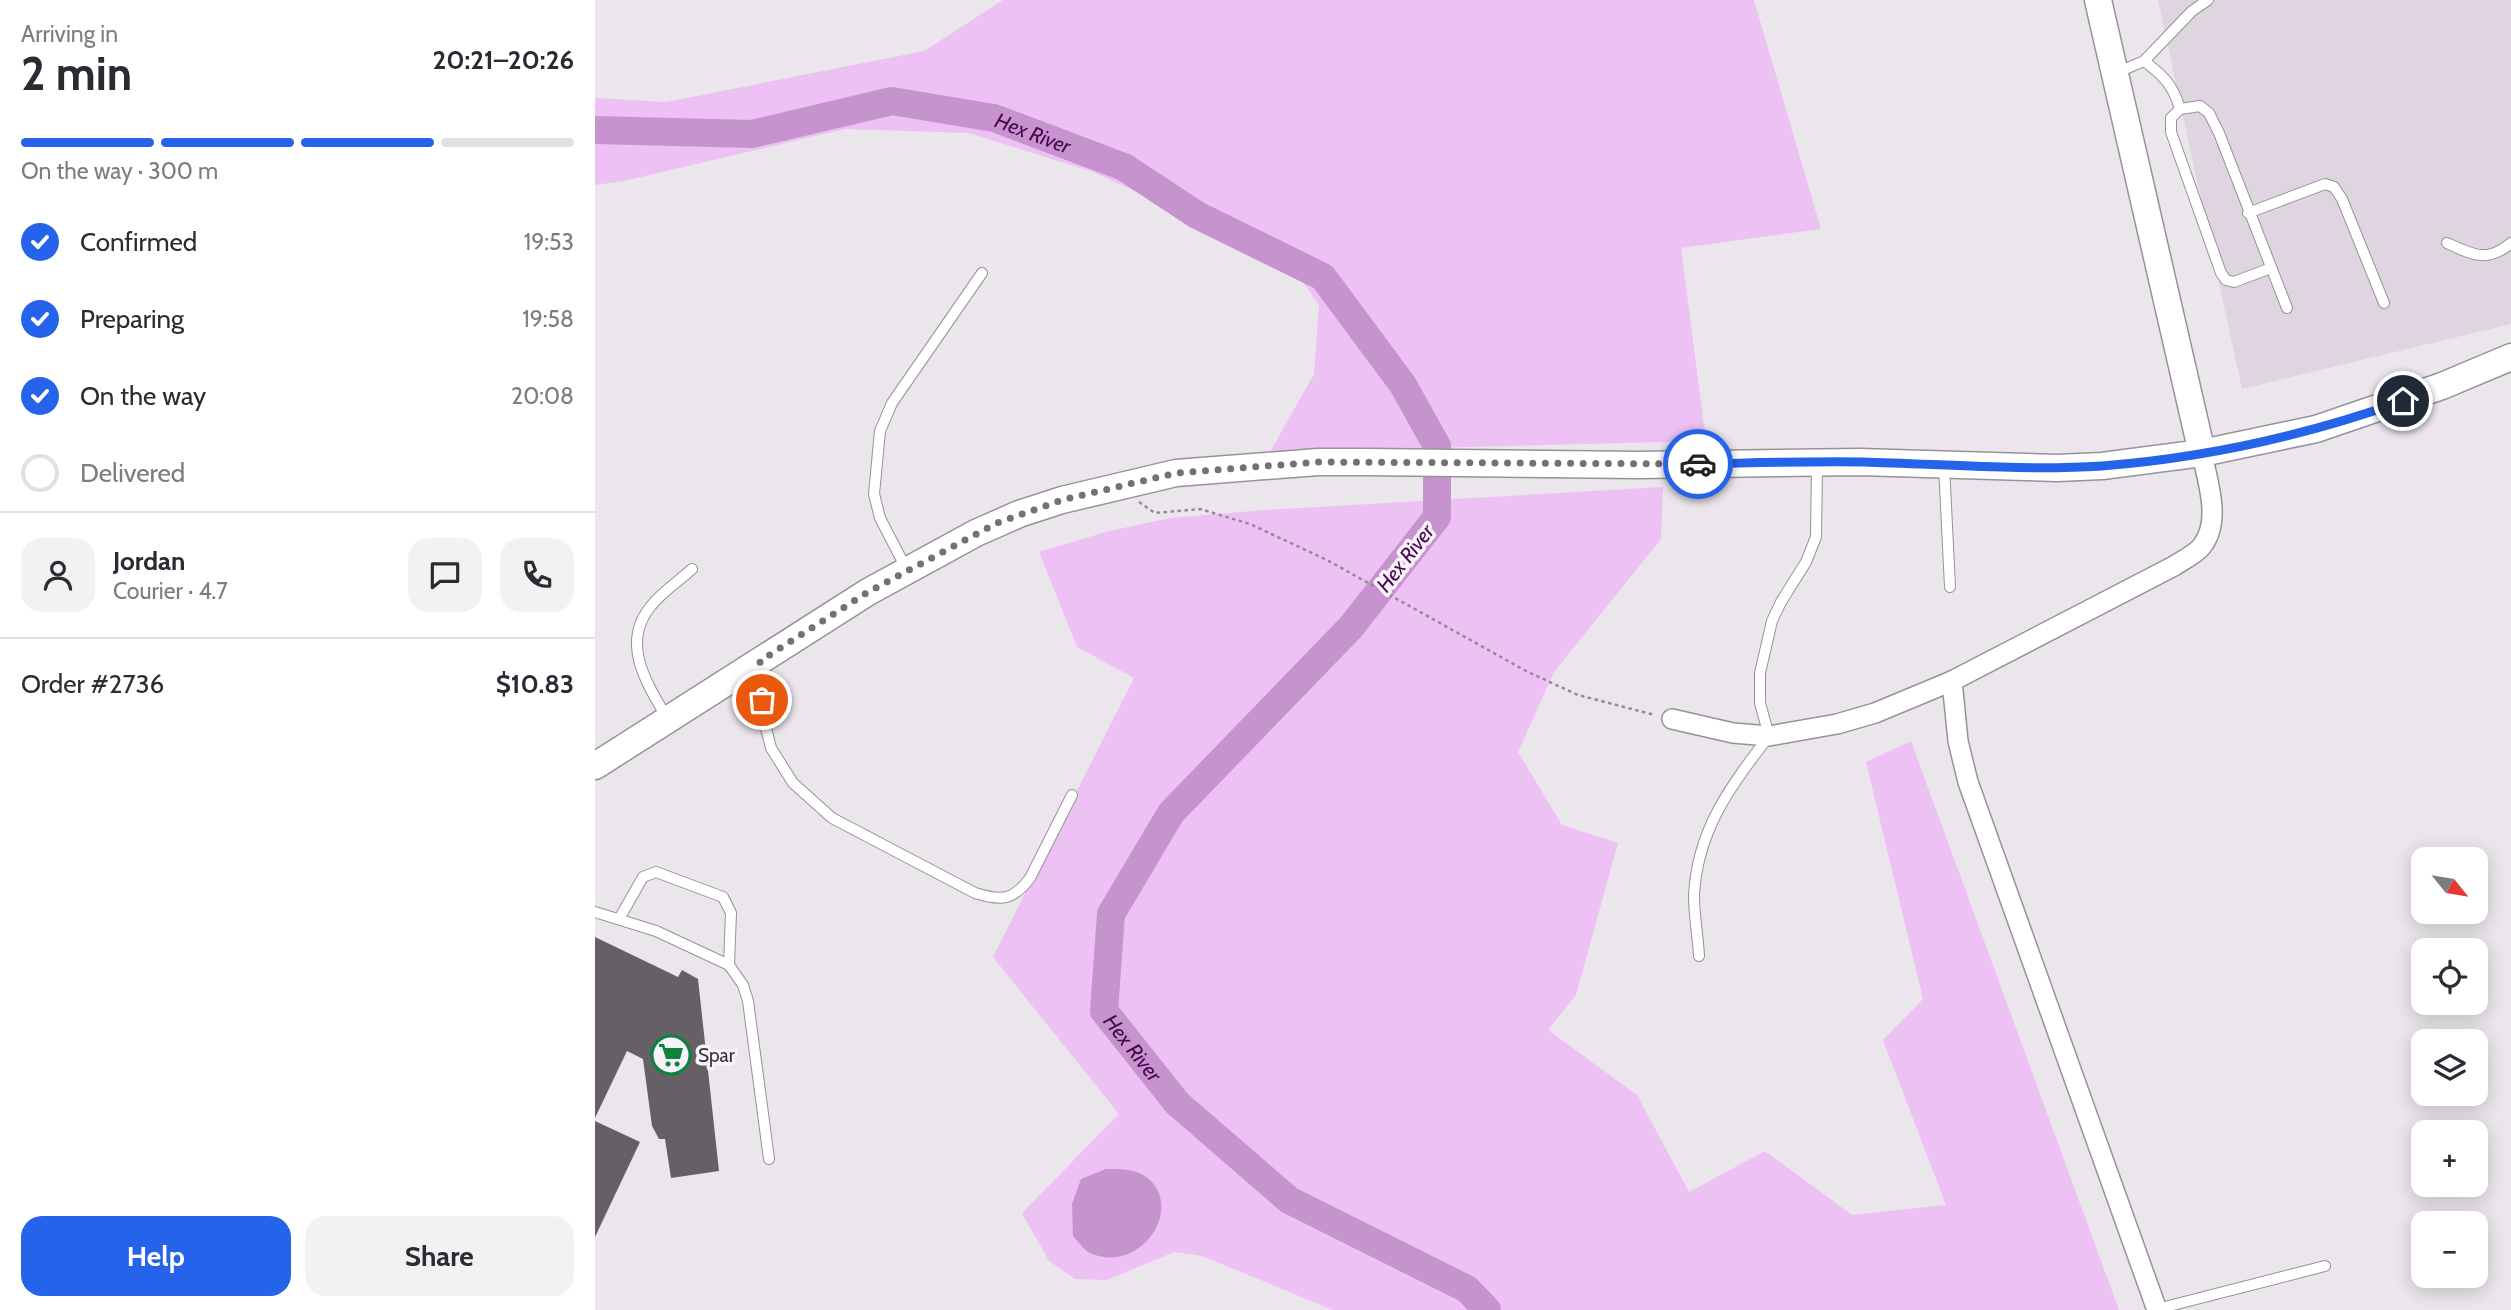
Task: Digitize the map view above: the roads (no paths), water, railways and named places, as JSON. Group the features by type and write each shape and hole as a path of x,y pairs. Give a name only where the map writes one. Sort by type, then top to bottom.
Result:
{"main road":[{"path":"2098,0 2201,453"},
{"path":"595,766 907,570 976,533 1019,514 1062,500 1176,473 1365,462 1817,463 2057,468 2146,461 2201,453 2316,429 2419,395 2511,357"}],"street":[{"path":"1672,719 1733,733 1769,736 1837,724 1875,713 1952,681 2174,566 2202,547 2210,530 2213,512 2201,453"},
{"path":"1952,681 1958,741 1968,782 2157,1310"}],"lane":[{"path":"2115,73 2144,61 2192,11 2208,0"},
{"path":"2144,61 2166,79 2175,92 2180,109"},
{"path":"2271,268 2234,282 2226,280 2221,274 2171,132 2171,118 2180,109 2200,106 2209,113 2219,133 2287,308"},
{"path":"2248,213 2325,184 2334,187 2342,199 2384,303"},
{"path":"2447,243 2474,255 2487,256 2511,243"},
{"path":"907,570 880,518 874,494 880,431 893,403 982,273"},
{"path":"1699,956 1694,897 1699,861 1708,827 1723,798 1769,736 1760,703 1760,673 1772,621 1806,562 1816,537 1817,463"},
{"path":"1944,465 1950,587"},
{"path":"667,720 639,665 637,644 641,622 651,606 692,569"},
{"path":"760,661 764,720 771,748 793,783 832,818 975,893 995,899 1011,897 1021,891 1072,794"},
{"path":"619,919 643,877 656,872 723,897 731,913 729,965"},
{"path":"595,912 656,931 729,965 743,985 748,1001 769,1159"},
{"path":"2157,1310 2325,1266"}],"waterway":[{"name":"Hex River","path":"595,130 752,134 892,101 994,118 1124,167 1197,215 1323,277 1403,385 1437,446 1437,517 1351,627 1171,813 1111,914 1104,1011 1177,1103 1289,1200 1467,1289 1487,1310"}],"place":[{"name":"Spar","path":"671,1055"}]}
